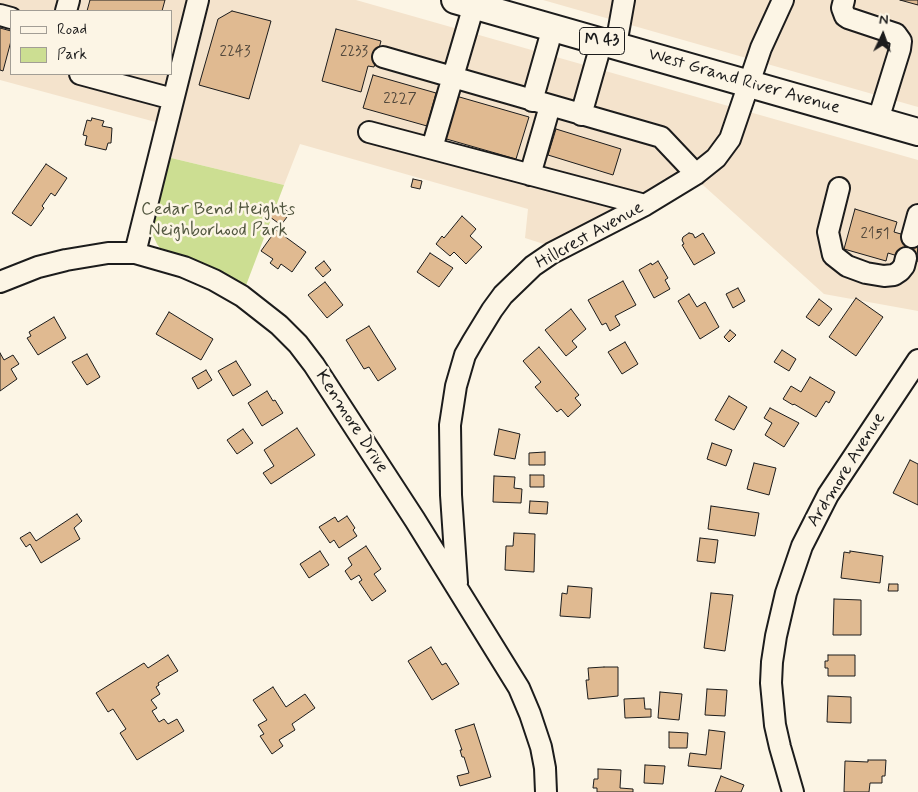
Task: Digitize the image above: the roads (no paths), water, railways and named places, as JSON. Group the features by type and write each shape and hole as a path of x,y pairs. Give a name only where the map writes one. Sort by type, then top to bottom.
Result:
{"main road":[{"name":"West Grand River Avenue","path":"465,3 506,7 553,27 918,132"}],"street":[{"path":"135,253 198,0"},
{"path":"581,115 624,0"},
{"name":"Hillcrest Avenue","path":"458,588 450,495 450,425 456,386 466,355 492,310 516,281 552,253 645,205 696,174 716,158 730,139 761,48 783,0"},
{"path":"844,0 842,8 845,16 896,34 901,41 878,120"},
{"path":"432,148 453,78 465,3"},
{"path":"530,175 553,27"},
{"path":"383,58 660,138 696,174"},
{"path":"84,75 173,99"},
{"path":"369,132 645,205"},
{"path":"839,188 828,232 833,255 847,266 866,273 884,276 900,271 904,266 906,258"},
{"path":"912,237 918,215"},
{"name":"Kenmore Drive","path":"0,282 38,267 66,260 108,252 135,253 184,267 214,280 242,296 279,325 298,344 314,366 415,520 525,701 541,747 545,768 546,792"},
{"name":"Ardmore Avenue","path":"793,792 777,733 772,689 772,662 786,593 802,546 828,494 918,360"},
{"path":"415,520 429,523 442,518 450,508 450,495"}],"park label":[{"name":"Cedar Bend Heights Neighborhood Park","path":"218,220"}]}
